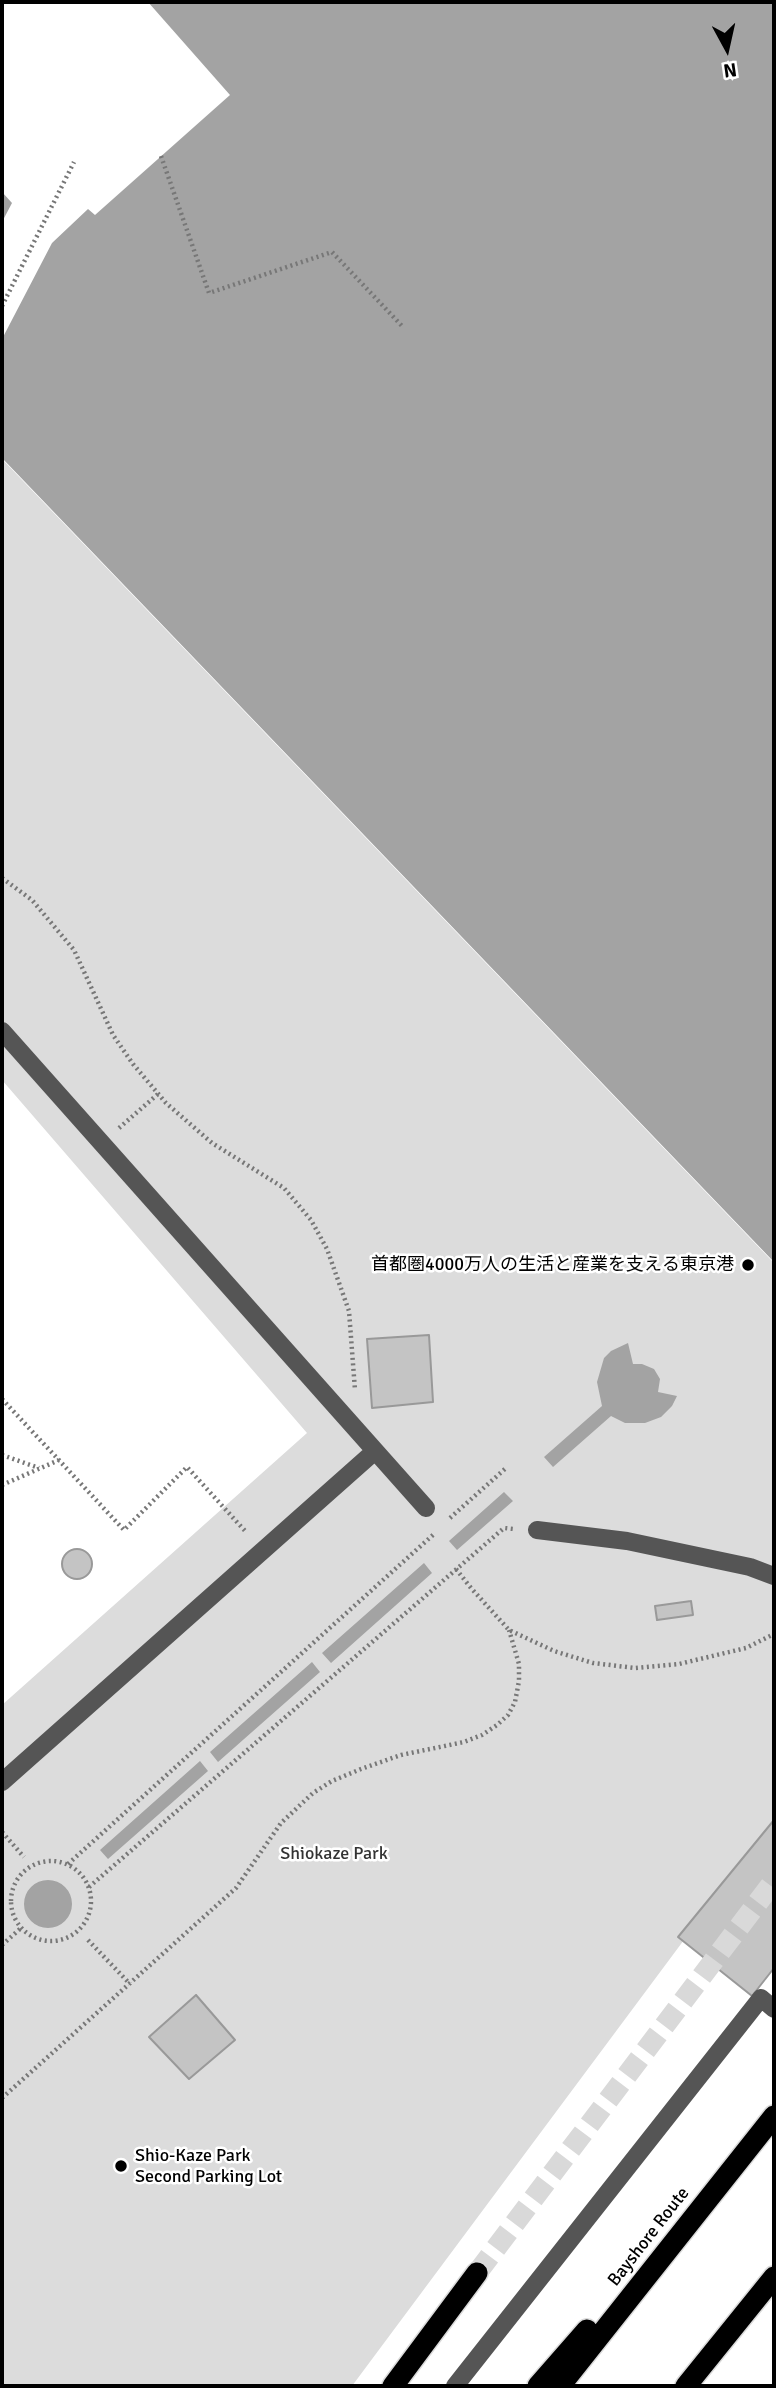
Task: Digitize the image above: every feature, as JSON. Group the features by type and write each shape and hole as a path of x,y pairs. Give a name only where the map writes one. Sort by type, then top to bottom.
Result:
{"highway":[{"name":"Bayshore Route","path":"560,2386 774,2116"},
{"path":"538,2386 609,2305 692,2219"},
{"path":"393,2386 477,2273"},
{"path":"687,2386 774,2277"}],"street":[{"path":"2,1031 426,1508"},
{"path":"2,1782 375,1451"},
{"path":"537,1530 627,1541 750,1567 774,1576"},
{"path":"455,2386 761,1998 774,2009"}],"path":[{"path":"161,156 209,293 332,252 401,326"},
{"path":"2,306 74,162"},
{"path":"2,878 32,900 74,950 113,1035 158,1094 212,1143 284,1188 312,1220 327,1249 349,1311 359,1432"},
{"path":"132,1117 158,1094"},
{"path":"2,1399 124,1530 187,1467 264,1550"},
{"path":"2,1455 39,1468"},
{"path":"2,1485 59,1460"},
{"path":"445,1523 506,1468"},
{"path":"89,1887 504,1528 537,1530"},
{"path":"68,1864 435,1532"},
{"path":"456,1569 509,1630 554,1651 593,1662 635,1668 680,1664 746,1648 774,1634"},
{"path":"2,2098 236,1888 281,1823 313,1793 332,1781 401,1755 464,1742 482,1735 508,1715 515,1702 519,1681 519,1664 509,1630"},
{"path":"2,1832 24,1857"},
{"path":"44,1860 58,1860 68,1864 82,1875 89,1887 92,1901 89,1915 82,1927 71,1936 59,1940 32,1937 21,1928 13,1916 10,1902 12,1887 19,1875 44,1860"},
{"path":"2,1945 21,1928"},
{"path":"88,1940 130,1984"}],"green space":[{"name":"Shiokaze Park","path":"2,459 774,1263 774,1819 352,2386 2,2386 2,1705 307,1433 2,1080"}],"shaded area":[{"path":"2,2 774,2 774,1262 2,458"},
{"path":"628,1343 633,1364 654,1369 660,1379 658,1392 677,1396 672,1406 661,1417 645,1423 625,1423 611,1416 553,1467 544,1457 602,1406 597,1382 604,1358 611,1351"},
{"path":"504,1492 513,1501 457,1550 449,1541"},
{"path":"424,1563 432,1573 331,1663 322,1653"},
{"path":"312,1662 320,1672 218,1762 210,1752"},
{"path":"200,1761 208,1771 108,1859 100,1850"},
{"path":"48,1880 57,1881 65,1887 71,1895 71,1913 65,1921 57,1927 48,1928 39,1927 31,1921 25,1913 24,1904 25,1895 31,1887 39,1881"}],"pier":[{"path":"2,2 148,2 230,95 95,215 88,209 52,243 2,339 2,222 12,203 2,192"}],"building":[{"path":"429,1335 433,1402 372,1408 367,1339"},
{"path":"77,1549 83,1550 91,1558 91,1570 83,1578 77,1579 71,1578 63,1570 62,1564 63,1558 71,1550"},
{"path":"691,1601 693,1615 657,1620 655,1606"},
{"path":"774,1820 774,1968 752,1996 678,1937"},
{"path":"196,1995 235,2040 189,2079 149,2037"}],"tunnel":[{"path":"477,2273 774,1881"}],"place":[{"name":"首都圏4000万人の生活と産業を支える東京港","path":"748,1265"},
{"name":"Shio-Kaze Park Second Parking Lot","path":"121,2166"}]}
